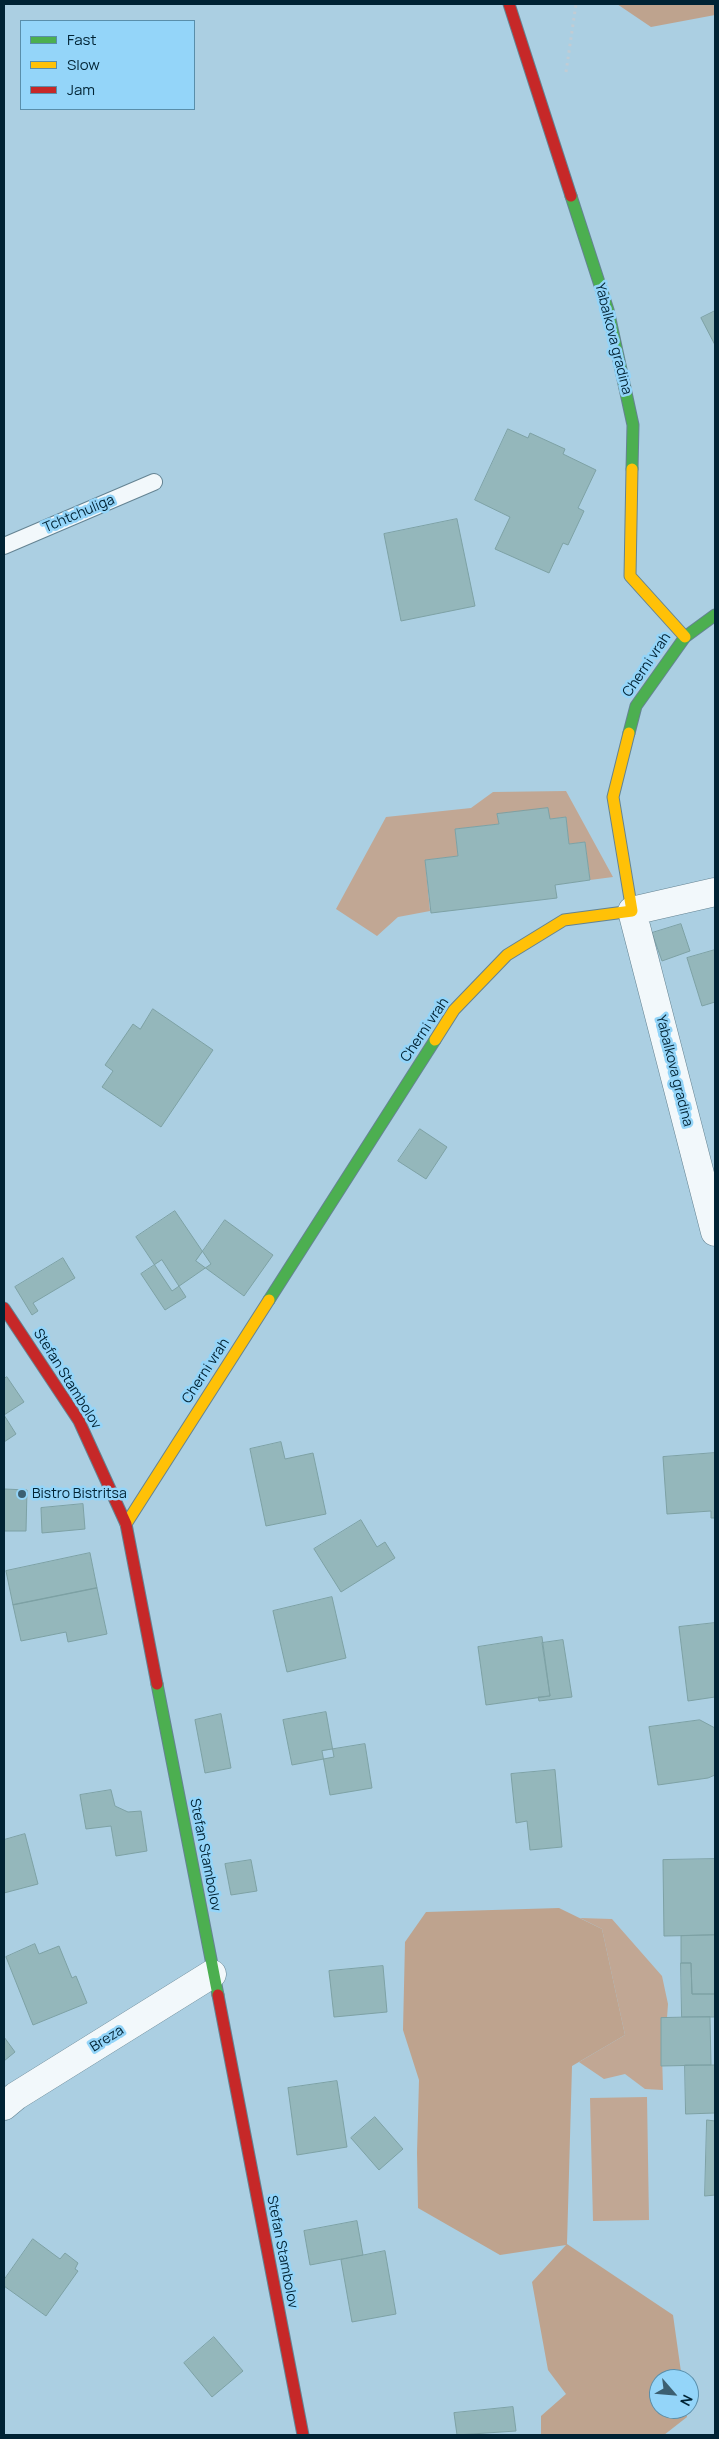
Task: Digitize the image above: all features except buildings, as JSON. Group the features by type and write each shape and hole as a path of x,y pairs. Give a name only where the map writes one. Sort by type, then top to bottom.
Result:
{"street":[{"name":"Yabalkova gradina","path":"509,4 608,310 633,424 630,576 684,637"},
{"name":"Cherni vrah","path":"126,1524 454,1010 507,955 564,920 632,910 613,797 636,706 684,637 715,615"},
{"path":"632,910 715,892"},
{"name":"Yabalkova gradina","path":"632,910 715,1232"},
{"name":"Stefan Stambolov","path":"4,1308 79,1421 126,1524 303,2435"},
{"name":"Breza","path":"4,2106 16,2096 212,1974"}],"lane":[{"name":"Tchtchuliga","path":"4,546 154,482"}],"shaded area":[{"path":"617,4 715,4 715,15 651,27"},
{"path":"566,791 613,877 590,880 585,842 569,844 566,817 550,819 497,814 499,824 455,829 458,856 425,860 430,911 398,917 377,936 336,909 386,817 471,808 493,792"},
{"path":"559,1908 602,1929 625,2035 572,2066 567,2244 673,2315 681,2369 649,2369 649,2419 684,2419 664,2435 541,2435 541,2416 566,2394 548,2370 532,2282 566,2245 500,2255 418,2208 419,2080 403,2030 405,1942 426,1912"},
{"path":"580,1918 612,1919 662,1976 668,2004 667,2018 661,2018 663,2090 645,2089 625,2074 604,2079 579,2062 625,2035 602,1929"},
{"path":"647,2097 649,2220 593,2221 590,2098"}],"traffic: fast":[{"path":"571,196 608,310 633,425 632,469"},
{"path":"629,733 636,706 685,637 715,615"},
{"path":"269,1300 435,1040"},
{"path":"157,1684 218,1995"}],"traffic: slow":[{"path":"632,469 630,576 685,637"},
{"path":"435,1040 454,1010 507,955 564,920 632,911 613,797 629,733"},
{"path":"126,1524 269,1300"}],"traffic: jam":[{"path":"509,4 571,196"},
{"path":"4,1308 79,1421 126,1524 157,1684"},
{"path":"218,1995 303,2435"}],"place":[{"name":"Bistro Bistritsa","path":"22,1494"}]}
